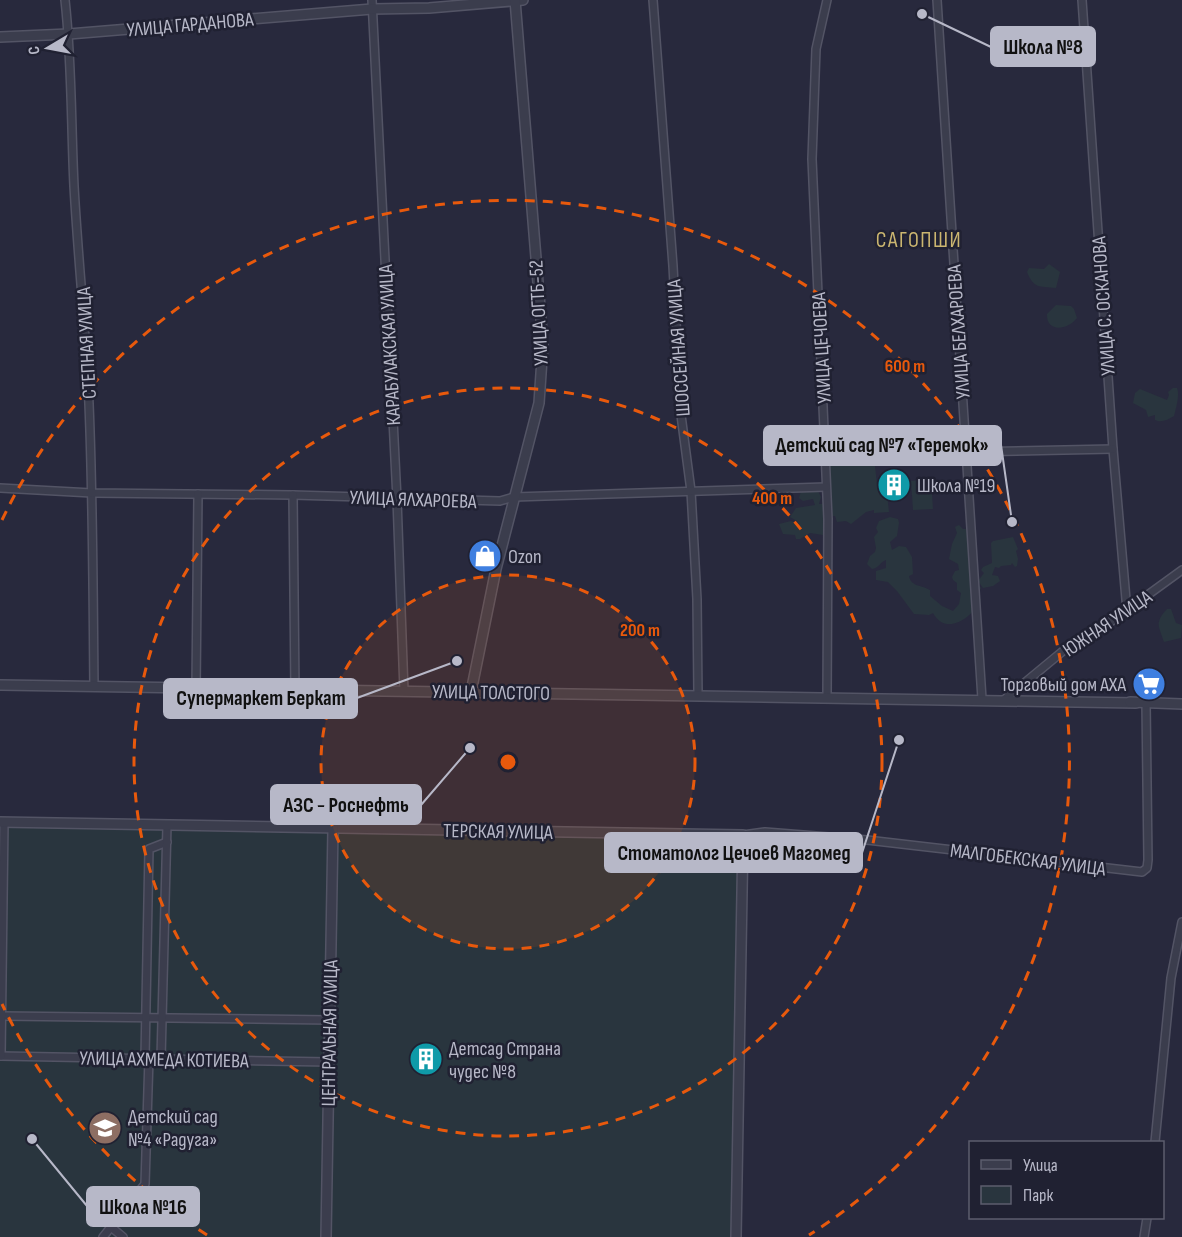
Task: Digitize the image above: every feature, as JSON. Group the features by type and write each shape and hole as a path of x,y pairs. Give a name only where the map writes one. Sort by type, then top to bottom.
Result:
{"street":[{"name":"СТЕПНАЯ УЛИЦА","path":"65,0 69,34 73,166 84,297 92,494 94,687"},
{"name":"УЛИЦА ОГТБ-52","path":"471,692 496,569 539,403 543,344 515,0"},
{"name":"УЛИЦА ГАРДАНОВА","path":"0,37 69,34 372,5 429,8 523,0"},
{"name":"ШОССЕЙНАЯ УЛИЦА","path":"653,0 673,266 681,415 691,491 698,599 698,695"},
{"name":"УЛИЦА ЦЕЧОЕВА","path":"827,0 816,49 812,159 826,487 827,697"},
{"name":"УЛИЦА БЕЛХАРОЕВА","path":"937,0 982,699"},
{"name":"УЛИЦА С. ОСКАНОВА","path":"1082,0 1113,449 1127,611"},
{"name":"КАРАБУЛАКСКАЯ УЛИЦА","path":"372,5 397,499 404,691"},
{"path":"966,452 1113,449"},
{"name":"УЛИЦА ЯЛХАРОЕВА","path":"0,488 92,494 293,495 500,501 514,497 826,487"},
{"path":"196,688 198,494"},
{"path":"293,495 295,690"},
{"name":"ЮЖНАЯ УЛИЦА","path":"1005,699 1063,651 1127,611 1182,570"},
{"name":"УЛИЦА ТОЛСТОГО","path":"0,686 982,699"},
{"path":"982,699 1182,704"},
{"path":"982,699 1124,702"},
{"name":"МАЛГОБЕКСКАЯ УЛИЦА","path":"743,835 765,832 867,840 1142,872 1147,868 1148,860 1146,703"},
{"path":"1,1056 2,822"},
{"name":"ТЕРСКАЯ УЛИЦА","path":"2,822 743,835"},
{"path":"161,1059 167,825"},
{"name":"ЦЕНТРАЛЬНАЯ УЛИЦА","path":"326,1237 333,828"},
{"path":"736,1237 743,835"},
{"path":"103,1237 145,1184 147,1058 145,1018 149,849 167,842"},
{"path":"1155,1141 1171,978 1182,922"},
{"name":"УЛИЦА АХМЕДА КОТИЕВА","path":"2,1016 330,1020"},
{"name":"УЛИЦА АХМЕДА КОТИЕВА","path":"1,1056 329,1062"},
{"path":"1144,1237 1147,1219"},
{"path":"111,1227 123,1237"}],"green space":[{"path":"1049,264 1060,272 1056,288 1041,287 1035,284 1027,272 1029,268 1044,269"},
{"path":"1056,305 1071,306 1077,318 1063,327 1054,327 1050,324 1047,314"},
{"path":"1177,388 1177,402 1174,416 1167,420 1155,420 1155,415 1148,417 1146,410 1133,403 1135,393 1140,389 1167,400 1168,392"},
{"path":"866,433 874,439 885,435 889,439 883,446 885,453 883,458 875,466 877,484 882,484 883,493 887,493 889,512 874,513 874,510 866,512 851,524 846,521 837,522 835,516 832,516 823,535 810,533 796,539 795,535 783,534 779,524 791,521 799,524 790,517 796,508 815,505 813,499 803,501 799,498 801,491 817,489 821,497 819,504 822,504 828,459 835,452 832,449 835,440"},
{"path":"931,479 933,509 913,510 911,481"},
{"path":"890,517 898,519 899,523 897,536 890,542 892,550 899,546 906,547 912,557 913,574 909,576 910,580 930,590 930,596 942,606 953,611 959,604 961,593 957,590 957,583 952,577 955,571 959,570 958,564 949,559 957,533 955,527 959,525 973,537 973,551 976,550 977,564 970,578 975,580 981,588 977,595 981,600 966,618 952,624 938,620 933,613 914,614 888,582 876,580 876,571 886,568 886,560 872,569 867,564 870,556 875,552 874,537 878,532 876,528 879,521"},
{"path":"1013,537 1018,549 1016,551 1017,566 1015,567 1012,563 999,568 995,567 992,575 998,576 1000,581 993,586 983,588 978,581 984,573 981,570 983,567 992,563 991,543"},
{"path":"1167,609 1171,609 1176,623 1182,625 1181,638 1164,642 1159,621"},
{"path":"0,822 743,835 736,1237 0,1237"}],"place":[{"name":"Школа №8","path":"922,14"},
{"name":"Школа №19","path":"894,485"},
{"name":"Детский сад №7 «Теремок»","path":"1012,522"},
{"name":"Ozon","path":"485,556"},
{"name":"Супермаркет Беркат","path":"457,661"},
{"name":"Торговый дом АХА","path":"1149,684"},
{"name":"Стоматолог Цечоев Магомед","path":"899,740"},
{"name":"АЗС - Роснефть","path":"470,748"},
{"name":"Детсад Страна чудес №8","path":"426,1059"},
{"name":"Детский сад №4 «Радуга»","path":"105,1128"},
{"name":"Школа №16","path":"32,1139"}],"district":[{"name":"САГОПШИ","path":"919,239"}]}
